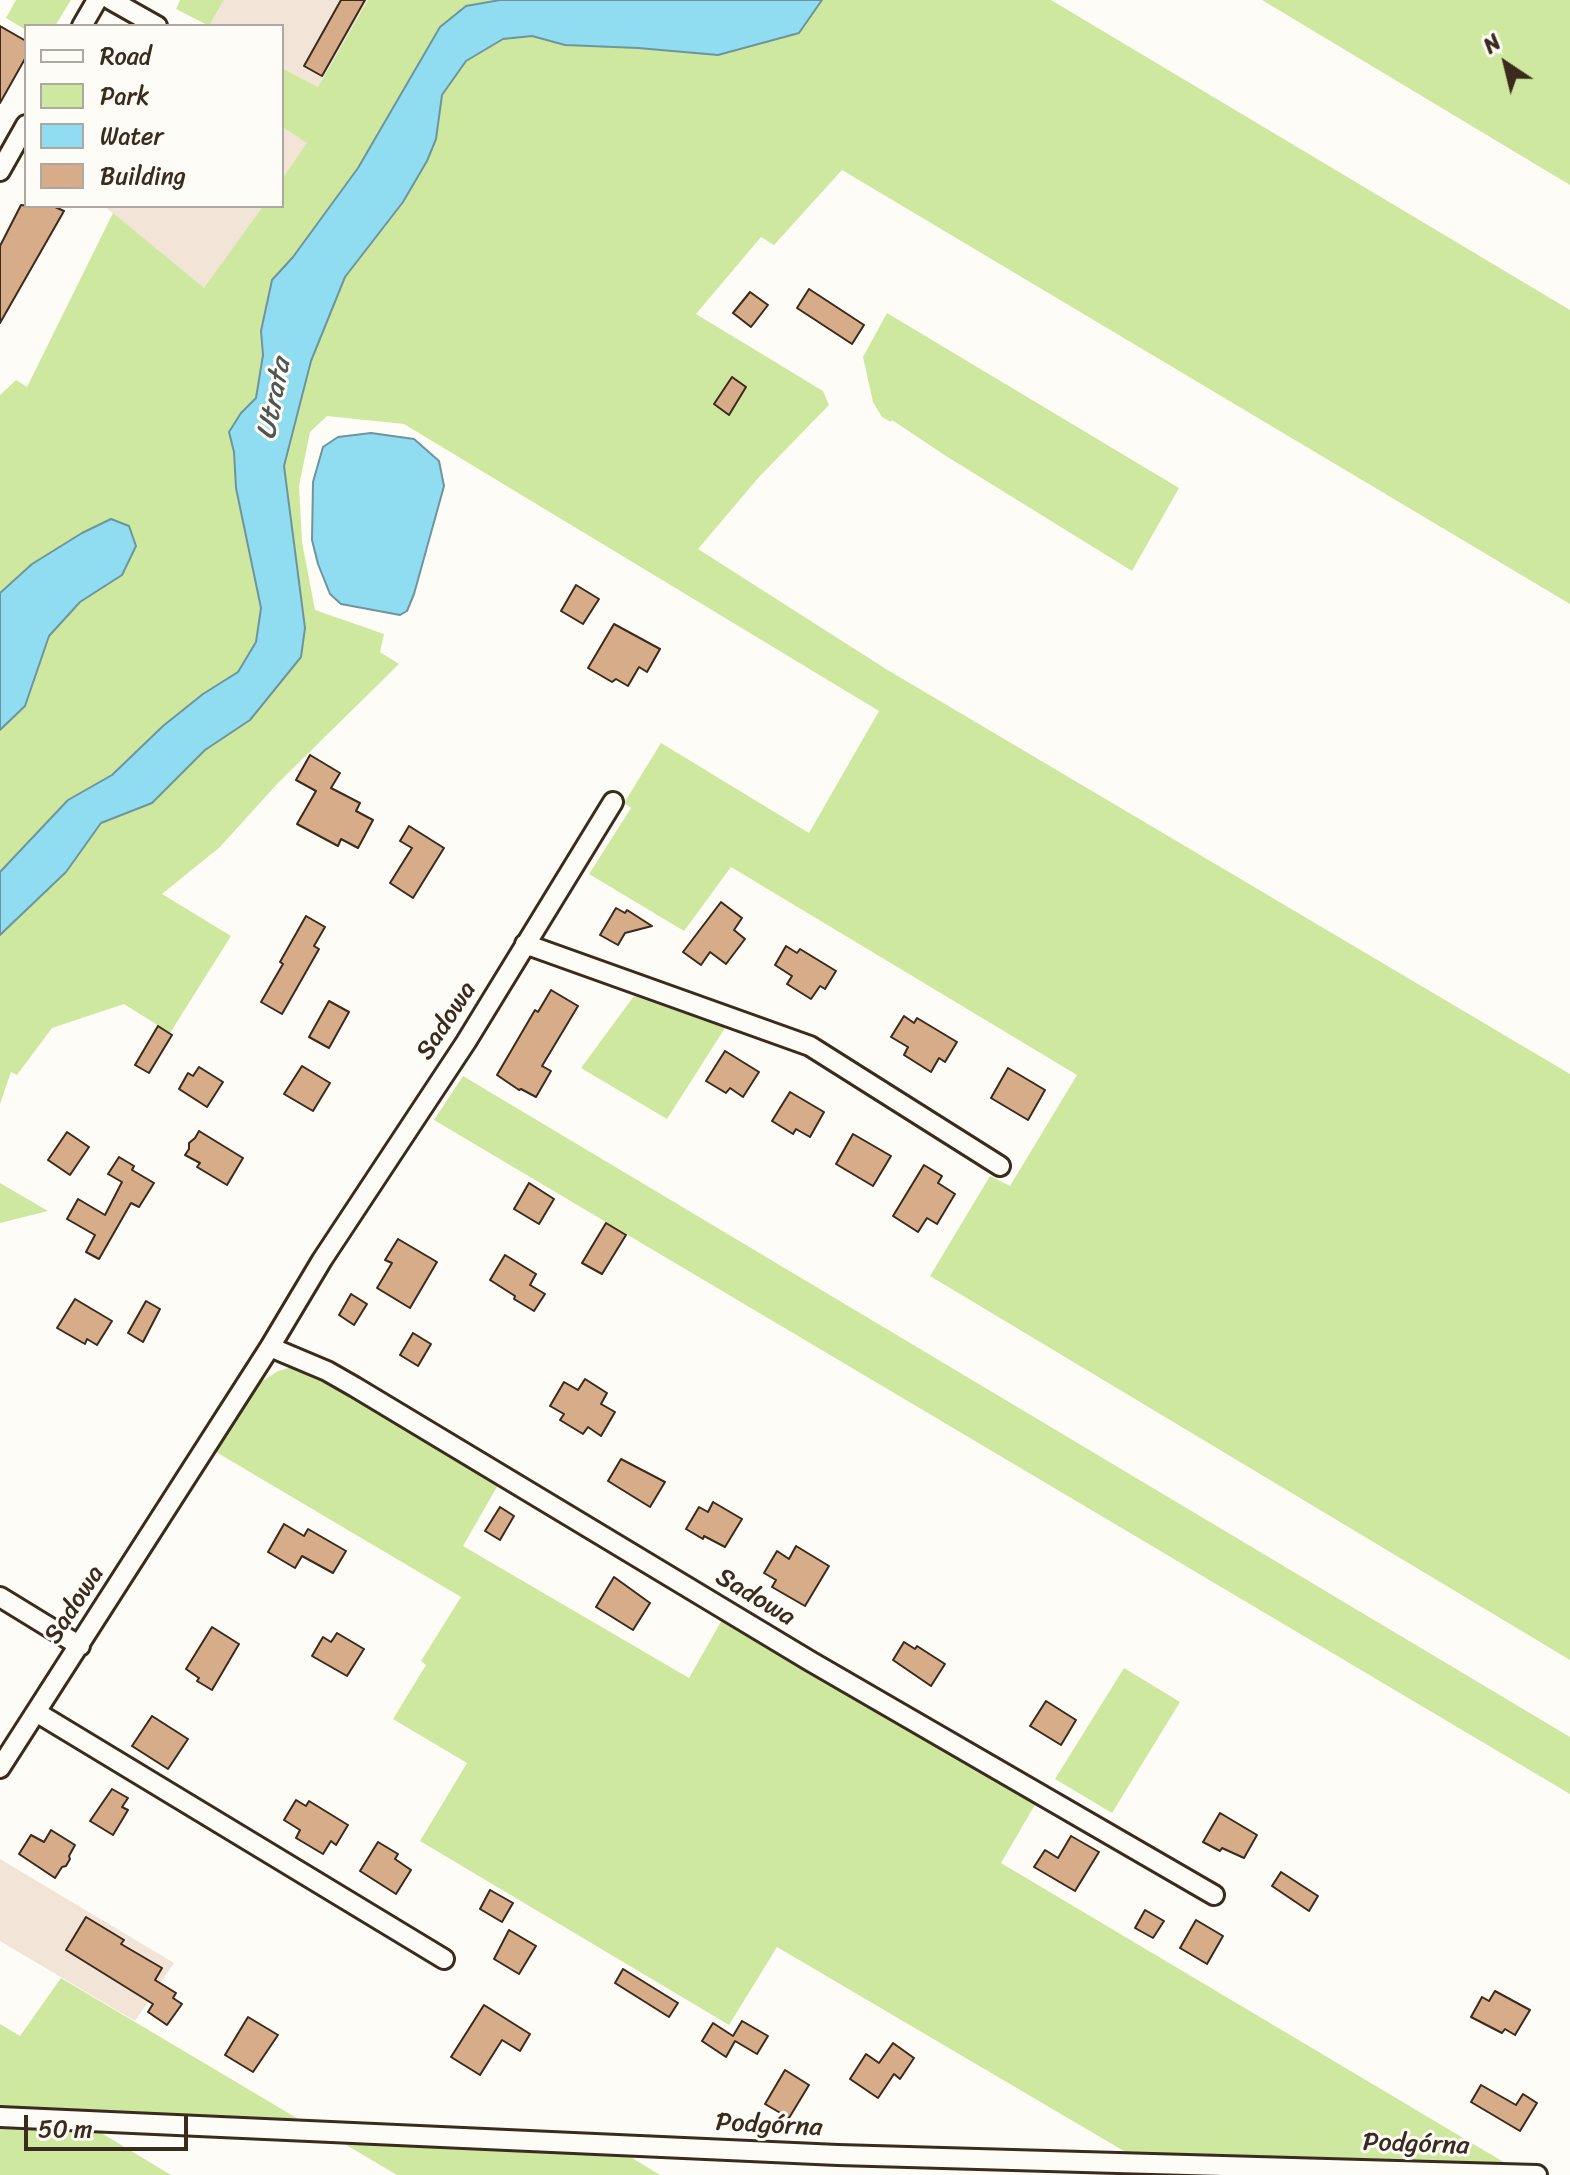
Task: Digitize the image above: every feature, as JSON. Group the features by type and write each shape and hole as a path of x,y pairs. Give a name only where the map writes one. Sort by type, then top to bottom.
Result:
{"street":[{"path":"83,24 97,0"},
{"path":"111,0 153,24"},
{"path":"0,171 24,129"},
{"name":"Sadowa","path":"0,1768 270,1347 322,1260 466,1042 613,802"},
{"path":"525,944 810,1046 1000,1166"},
{"name":"Sadowa","path":"270,1347 327,1371 355,1387 810,1661 1214,1895"},
{"path":"0,1597 80,1646"},
{"path":"36,1712 444,1959"},
{"name":"Podgórna","path":"0,2117 838,2155 1537,2175"}],"shaded area":[{"path":"224,0 368,0 318,87 284,69 284,24 210,24"},
{"path":"284,128 308,143 284,176"},
{"path":"106,208 262,208 204,289"},
{"path":"0,1859 174,1963 135,2021 0,1941"}],"green space":[{"path":"16,0 71,0 56,24 24,24 24,29 6,18"},
{"path":"180,0 224,0 210,24 176,9"},
{"path":"368,0 500,0 466,6 440,27 358,168 293,257 272,280 261,331 263,355 256,398 241,413 229,432 234,452 236,488 261,608 256,642 238,672 203,694 163,726 112,775 68,800 0,872 0,730 25,706 48,636 80,602 122,575 32,564 0,593 0,395 16,380 27,387 113,213 204,288 262,208 284,208 284,176 307,143 284,128 284,69 318,87"},
{"path":"822,0 1051,0 1570,310 1570,604 842,170 774,245 761,237 696,314 823,391 829,405 759,477 698,549 886,669 1570,1074 1570,1660 930,1276 990,1176 1010,1186 1077,1075 731,867 684,931 589,874 631,808 624,803 661,743 809,833 879,711 404,424 327,416 310,432 299,486 302,542 315,610 384,634 380,652 399,664 277,784 220,847 162,894 231,936 170,1033 124,1004 52,1028 17,1075 11,1072 0,1104 0,935 66,872 102,823 152,803 205,750 250,720 305,628 284,466 311,361 345,277 403,202 427,161 436,139 442,95 466,61 503,39 532,36 565,45 638,48 798,33"},
{"path":"1262,0 1570,0 1570,185"},
{"path":"887,313 1179,488 1132,571 892,420 882,417 873,402 863,357"},
{"path":"634,996 725,1028 667,1119 581,1068"},
{"path":"463,1076 1570,1737 1570,1794 434,1120"},
{"path":"0,1183 48,1211 0,1223"},
{"path":"292,1367 308,1370 498,1485 463,1546 689,1678 723,1618 1036,1803 1001,1863 1512,2167 1129,2154 777,1947 729,2025 420,1841 467,1763 393,1719 426,1665 421,1661 461,1597 216,1452 258,1384 278,1371"},
{"path":"1124,1668 1180,1702 1112,1813 1055,1779"},
{"path":"61,1978 300,2120 0,2108 0,2024 20,2036"},
{"path":"0,2125 98,2131 171,2175 0,2175"},
{"path":"338,2140 629,2156 660,2175 397,2175"}],"water":[{"name":"Utrata","path":"500,0 822,0 799,33 718,55 565,45 532,36 503,39 466,61 442,95 436,139 427,161 403,202 345,277 311,361 284,466 305,628 301,657 250,720 205,750 152,803 101,823 66,872 0,935 0,872 68,800 112,775 163,726 203,694 238,672 256,642 261,608 236,488 234,452 229,432 241,413 256,398 263,355 261,331 272,280 293,257 358,168 440,27 466,6"},
{"path":"371,433 414,439 439,461 444,486 414,594 407,611 400,615 341,604 330,594 312,540 313,482 323,447 338,437"},
{"path":"111,519 129,526 136,546 122,575 80,602 49,636 25,706 0,730 0,593 32,564"}],"building":[{"path":"341,0 365,0 322,76 304,66"},
{"path":"0,26 24,40 24,61 0,103"},
{"path":"21,205 24,208 57,208 64,211 0,323 0,246"},
{"path":"809,289 864,325 852,344 797,308"},
{"path":"750,292 768,305 751,327 733,313"},
{"path":"732,377 746,387 729,415 714,404"},
{"path":"576,585 599,599 583,624 561,611"},
{"path":"614,624 660,649 647,672 639,667 628,686 616,679 612,682 588,668"},
{"path":"310,755 340,773 331,788 360,803 356,811 373,820 358,848 341,839 338,846 297,824 316,791 296,780"},
{"path":"409,826 444,848 413,898 390,883 412,848 400,841"},
{"path":"721,902 742,918 734,930 745,939 726,964 710,952 701,965 683,952"},
{"path":"616,908 625,913 627,910 652,926 625,933 618,945 600,935"},
{"path":"306,916 325,927 314,946 319,949 282,1014 261,1002"},
{"path":"786,946 797,953 800,949 836,971 825,989 820,986 811,999 787,984 792,976 775,965"},
{"path":"551,990 578,1006 542,1066 551,1071 536,1097 497,1075 535,1010 538,1012"},
{"path":"329,1001 349,1012 329,1048 309,1037"},
{"path":"904,1016 914,1023 917,1018 957,1042 945,1062 939,1058 931,1072 904,1055 908,1047 891,1037"},
{"path":"158,1026 172,1035 149,1073 135,1065"},
{"path":"725,1051 759,1072 743,1097 730,1088 726,1093 706,1081"},
{"path":"302,1066 330,1083 313,1111 284,1094"},
{"path":"199,1067 223,1082 207,1107 179,1089 188,1073 193,1076"},
{"path":"1008,1068 1045,1090 1028,1120 991,1098"},
{"path":"790,1092 824,1112 810,1137 796,1129 793,1134 772,1121"},
{"path":"199,1131 243,1158 227,1185 197,1167 200,1163 185,1155 189,1143"},
{"path":"67,1132 89,1147 70,1175 48,1160"},
{"path":"853,1134 891,1156 873,1186 836,1164"},
{"path":"119,1157 134,1166 132,1170 154,1183 139,1207 131,1203 99,1259 86,1252 95,1235 67,1219 78,1199 105,1215 122,1182 108,1174"},
{"path":"924,1165 942,1176 938,1183 955,1194 937,1224 927,1218 918,1232 893,1216"},
{"path":"529,1183 554,1199 539,1224 514,1209"},
{"path":"606,1223 626,1235 602,1274 582,1263"},
{"path":"398,1239 437,1262 410,1308 377,1288 392,1263 385,1260"},
{"path":"505,1255 536,1274 530,1285 545,1294 534,1311 490,1280"},
{"path":"351,1294 367,1304 354,1325 339,1315"},
{"path":"75,1299 112,1321 97,1345 87,1339 85,1344 57,1328"},
{"path":"146,1301 160,1309 143,1342 128,1333"},
{"path":"413,1333 431,1344 418,1366 400,1355"},
{"path":"585,1379 607,1393 601,1404 615,1412 601,1436 588,1427 583,1434 560,1420 564,1414 550,1406 564,1382 578,1390"},
{"path":"621,1459 665,1482 650,1507 608,1481"},
{"path":"713,1502 742,1519 725,1547 686,1529 699,1507 708,1512"},
{"path":"500,1507 514,1516 500,1540 485,1531"},
{"path":"284,1524 304,1536 308,1529 346,1551 333,1573 302,1556 295,1568 268,1552"},
{"path":"796,1546 829,1566 805,1606 772,1587 776,1580 764,1573 777,1551 789,1559"},
{"path":"614,1577 650,1603 633,1630 596,1607"},
{"path":"212,1627 239,1644 212,1690 197,1681 199,1678 186,1669"},
{"path":"337,1633 364,1649 347,1676 312,1656 323,1637 331,1642"},
{"path":"904,1642 915,1649 917,1646 945,1664 931,1686 893,1660"},
{"path":"1046,1701 1076,1720 1061,1745 1030,1726"},
{"path":"152,1716 188,1739 168,1769 132,1746"},
{"path":"112,1789 128,1798 122,1807 128,1810 113,1835 90,1821"},
{"path":"296,1800 306,1806 309,1801 348,1825 336,1845 331,1841 323,1854 296,1838 300,1830 284,1820"},
{"path":"1220,1813 1257,1835 1244,1858 1203,1842"},
{"path":"51,1830 75,1845 66,1866 55,1878 19,1854 31,1835 44,1842"},
{"path":"1071,1836 1099,1852 1075,1891 1034,1867 1045,1850 1058,1858"},
{"path":"378,1842 398,1854 395,1859 411,1870 396,1894 360,1871"},
{"path":"1281,1872 1318,1896 1309,1911 1272,1886"},
{"path":"490,1890 513,1903 502,1922 480,1909"},
{"path":"1145,1910 1164,1921 1153,1938 1135,1928"},
{"path":"86,1917 124,1940 121,1944 162,1968 155,1980 176,1993 173,1998 182,2004 167,2025 148,2012 153,2004 66,1950"},
{"path":"1196,1920 1223,1936 1207,1964 1180,1948"},
{"path":"509,1930 536,1946 519,1974 494,1959"},
{"path":"623,1969 678,2003 669,2017 615,1983"},
{"path":"1495,1991 1530,2010 1515,2035 1505,2029 1502,2033 1471,2017 1482,1997 1489,2001"},
{"path":"484,2005 530,2034 520,2051 502,2040 480,2075 451,2057"},
{"path":"248,2017 278,2035 253,2072 225,2055"},
{"path":"742,2021 768,2036 757,2054 735,2041 726,2057 702,2041 713,2023 733,2036"},
{"path":"893,2043 914,2058 900,2079 894,2074 878,2098 850,2079 866,2054 879,2063"},
{"path":"785,2070 809,2085 789,2118 765,2104"},
{"path":"1481,2085 1516,2105 1523,2094 1537,2103 1520,2131 1471,2102"}]}
